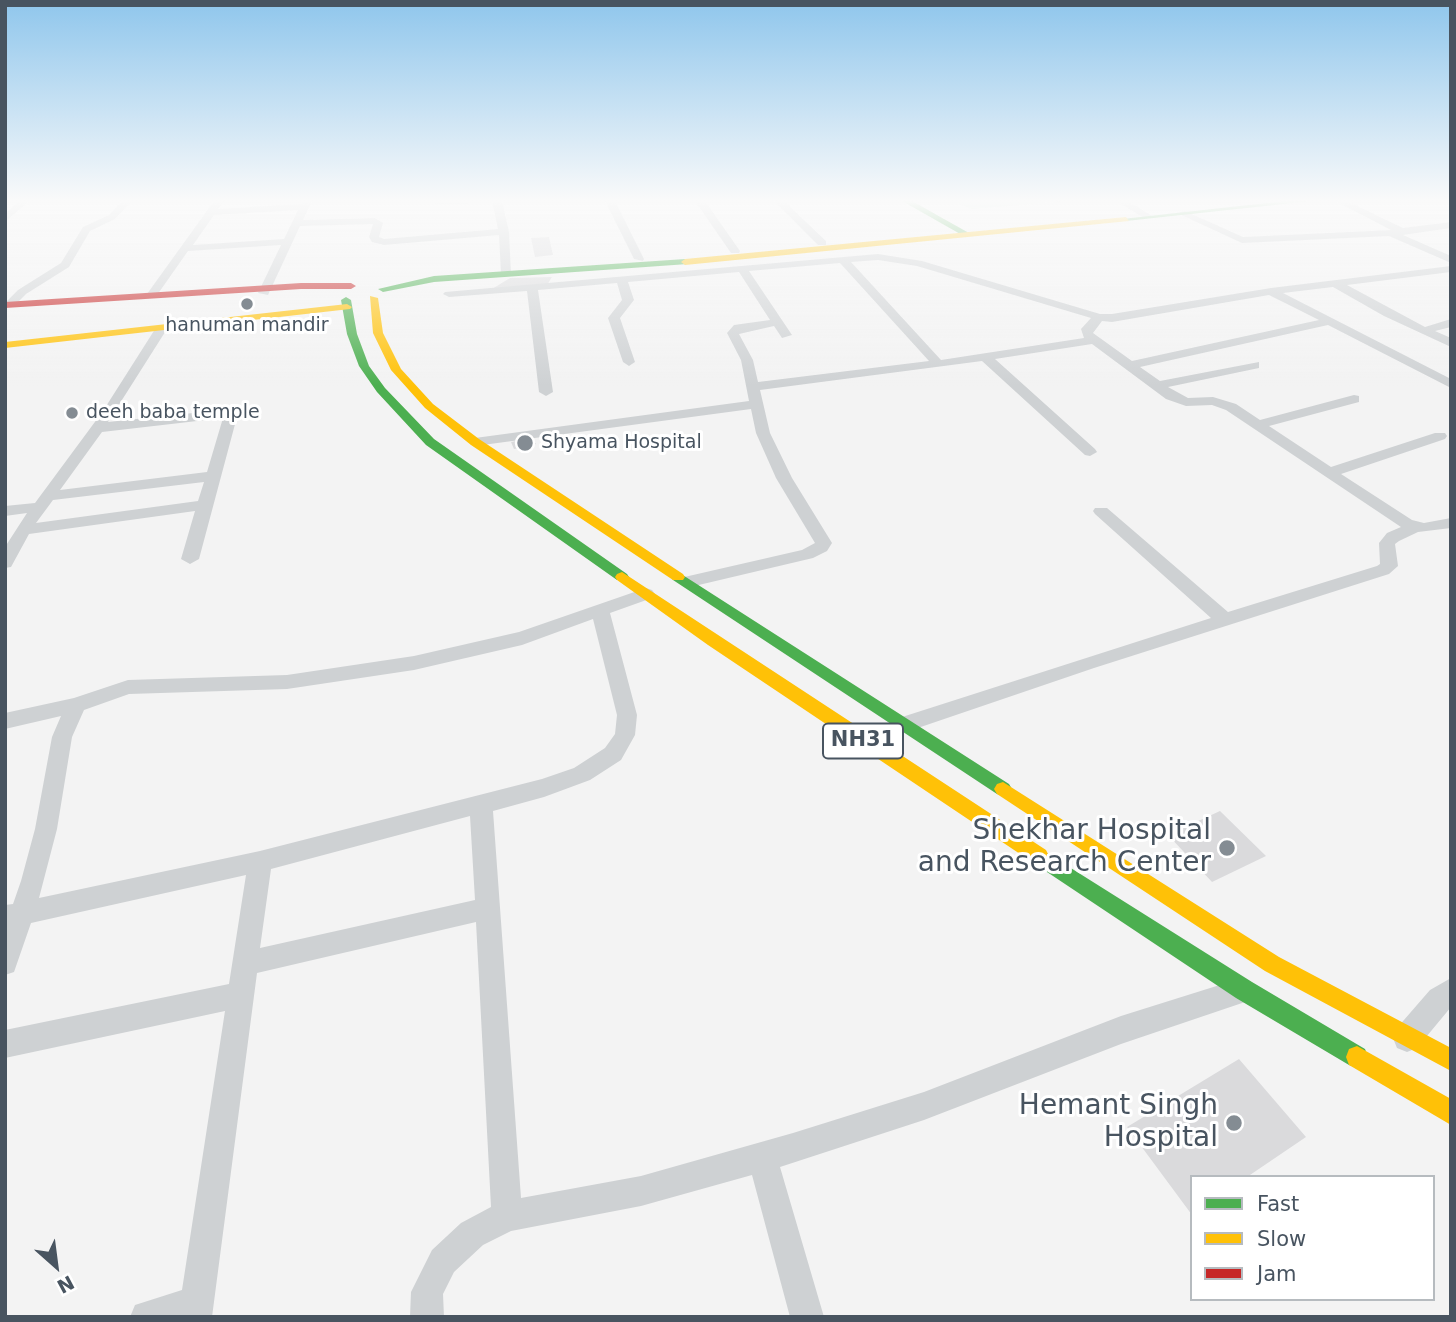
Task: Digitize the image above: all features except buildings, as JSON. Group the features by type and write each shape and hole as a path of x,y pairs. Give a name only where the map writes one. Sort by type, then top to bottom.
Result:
{"main road":[{"path":"507,271 598,263"},
{"path":"5,345 161,328 377,290 421,275 668,263"},
{"path":"7,306 265,290"},
{"path":"7,306 265,290 346,296"},
{"name":"NH31","path":"377,290 378,333 396,370 429,406 475,442 1272,964 1451,1060"},
{"name":"NH31","path":"346,296 352,334 364,366 381,390 430,442 646,594 974,814 1244,990 1451,1113"}],"street":[{"path":"7,306 22,292 66,263"},
{"path":"151,296 176,263"},
{"path":"265,290 278,263"},
{"path":"506,263 507,271"},
{"path":"449,294 819,263"},
{"path":"839,263 939,364"},
{"path":"916,263 1099,317 1125,317 1271,291 1451,269"},
{"path":"686,582 807,554 821,548 824,543 784,478 763,433 747,360 734,330 782,329 743,270"},
{"path":"622,281 628,300 614,318 629,362"},
{"path":"1335,283 1388,314 1451,343"},
{"path":"532,288 546,392"},
{"path":"1271,291 1451,384"},
{"path":"1099,317 1087,329 1087,334 1156,386 1186,402 1222,403 1387,513 1415,527 1451,523"},
{"path":"1128,366 1327,322"},
{"path":"1426,330 1451,323"},
{"path":"5,563 23,530 133,376 161,328"},
{"path":"752,387 939,364 1093,341"},
{"path":"985,357 1090,452"},
{"path":"1156,386 1254,365"},
{"path":"1256,425 1354,399"},
{"path":"475,442 755,404"},
{"path":"97,428 231,413 190,559"},
{"path":"1328,473 1440,436"},
{"path":"5,511 43,502 213,476"},
{"path":"23,530 205,505"},
{"path":"1101,511 1225,620"},
{"path":"906,724 1062,671 1383,570 1389,566 1387,543 1392,537 1415,527"},
{"path":"5,721 76,705 128,687 287,682 414,663 522,638 646,594"},
{"path":"14,915 260,860 481,805 544,788 582,774 613,754 625,735 626,715 600,611"},
{"path":"5,963 14,915 46,829 62,737 76,705"},
{"path":"481,805 507,1216"},
{"path":"147,1317 196,1310 260,860"},
{"path":"247,963 488,908"},
{"path":"427,1317 427,1292 443,1261 471,1234 507,1216 641,1191 762,1157 924,1105 1121,1030 1244,990"},
{"path":"1407,1038 1432,1006 1451,992"},
{"path":"5,1044 242,994"},
{"path":"762,1157 807,1317"}],"traffic: fast":[{"path":"383,289 434,279 675,263"},
{"path":"346,300 352,334 364,366 381,390 430,442 622,577"},
{"path":"678,577 1003,789"},
{"path":"1039,856 1244,990 1357,1057"}],"traffic: slow":[{"path":"373,298 378,333 396,370 429,406 475,442 678,577"},
{"path":"5,345 347,307"},
{"path":"622,577 713,641 1039,856"},
{"path":"1003,789 1272,964 1451,1060"},
{"path":"1357,1057 1451,1113"}],"traffic: jam":[{"path":"5,305 301,286 351,286"}],"place":[{"name":"hanuman mandir","path":"247,304"},
{"name":"deeh baba temple","path":"72,413"},
{"name":"Shyama Hospital","path":"525,443"},
{"name":"Shekhar Hospital and Research Center","path":"1227,848"},
{"name":"Hemant Singh Hospital","path":"1234,1123"}]}
